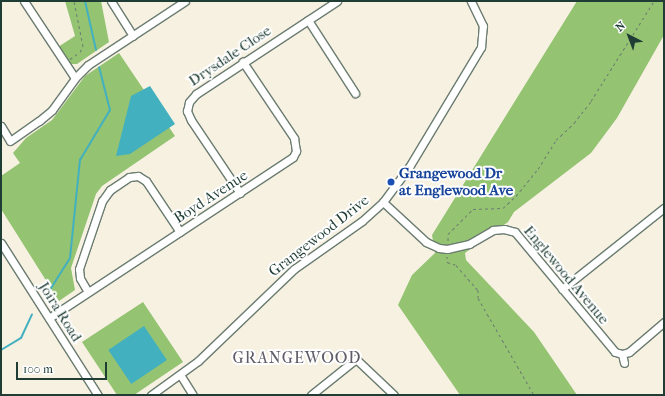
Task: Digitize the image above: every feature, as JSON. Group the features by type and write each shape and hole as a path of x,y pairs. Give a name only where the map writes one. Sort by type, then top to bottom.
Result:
{"street":[{"path":"24,1 75,78"},
{"path":"111,1 133,36"},
{"path":"1,126 10,141 46,116 75,78 92,62 185,1"},
{"name":"Drysdale Close","path":"240,194 187,111 189,102 196,94 337,1"},
{"name":"Grangewood Drive","path":"151,395 181,376 218,343 294,269 362,221 383,202 409,167 481,47 483,26 471,1"},
{"path":"308,20 355,93"},
{"name":"Boyd Avenue","path":"49,318 288,162 296,151 296,144 243,62"},
{"path":"88,292 80,278 79,268 102,201 110,190 129,177 138,176 146,181 180,232"},
{"path":"383,202 426,242 447,249"},
{"path":"562,288 664,208"},
{"name":"Englewood Avenue","path":"447,249 469,244 493,230 504,229 515,232 610,348 622,354"},
{"name":"Joira Road","path":"1,243 98,395"},
{"path":"624,363 622,354 629,352 664,322"},
{"path":"310,395 356,359 394,395"},
{"path":"181,376 193,395"}],"path":[{"path":"65,63 82,49 74,1"},
{"path":"534,395 478,298 478,290 456,265 447,262 448,234 457,228 473,209 503,208 516,196 538,169 556,140 591,101 654,1"}],"green space":[{"path":"65,1 101,1 109,42 77,64 71,64 58,47 75,36"},
{"path":"577,1 664,1 664,35 617,118 591,153 514,212 508,222 465,253 466,260 534,332 577,395 460,395 398,305 412,275 435,253 432,235"},
{"path":"119,53 175,136 102,186 96,194 71,268 75,290 59,301 1,209 1,176 20,163 13,153 26,138 52,120 85,76"},
{"path":"143,302 183,362 134,395 117,395 82,342"}],"water":[{"path":"150,86 175,124 130,154 116,156 131,96"},
{"path":"144,326 167,360 131,384 108,350"}],"waterway":[{"path":"85,1 96,50"},
{"path":"46,296 70,258 80,160 110,110 99,67"},
{"path":"1,350 21,338 32,314"}],"place":[{"name":"Grangewood Dr at Englewood Ave","path":"391,182"}],"district":[{"name":"GRANGEWOOD","path":"297,358"}]}
